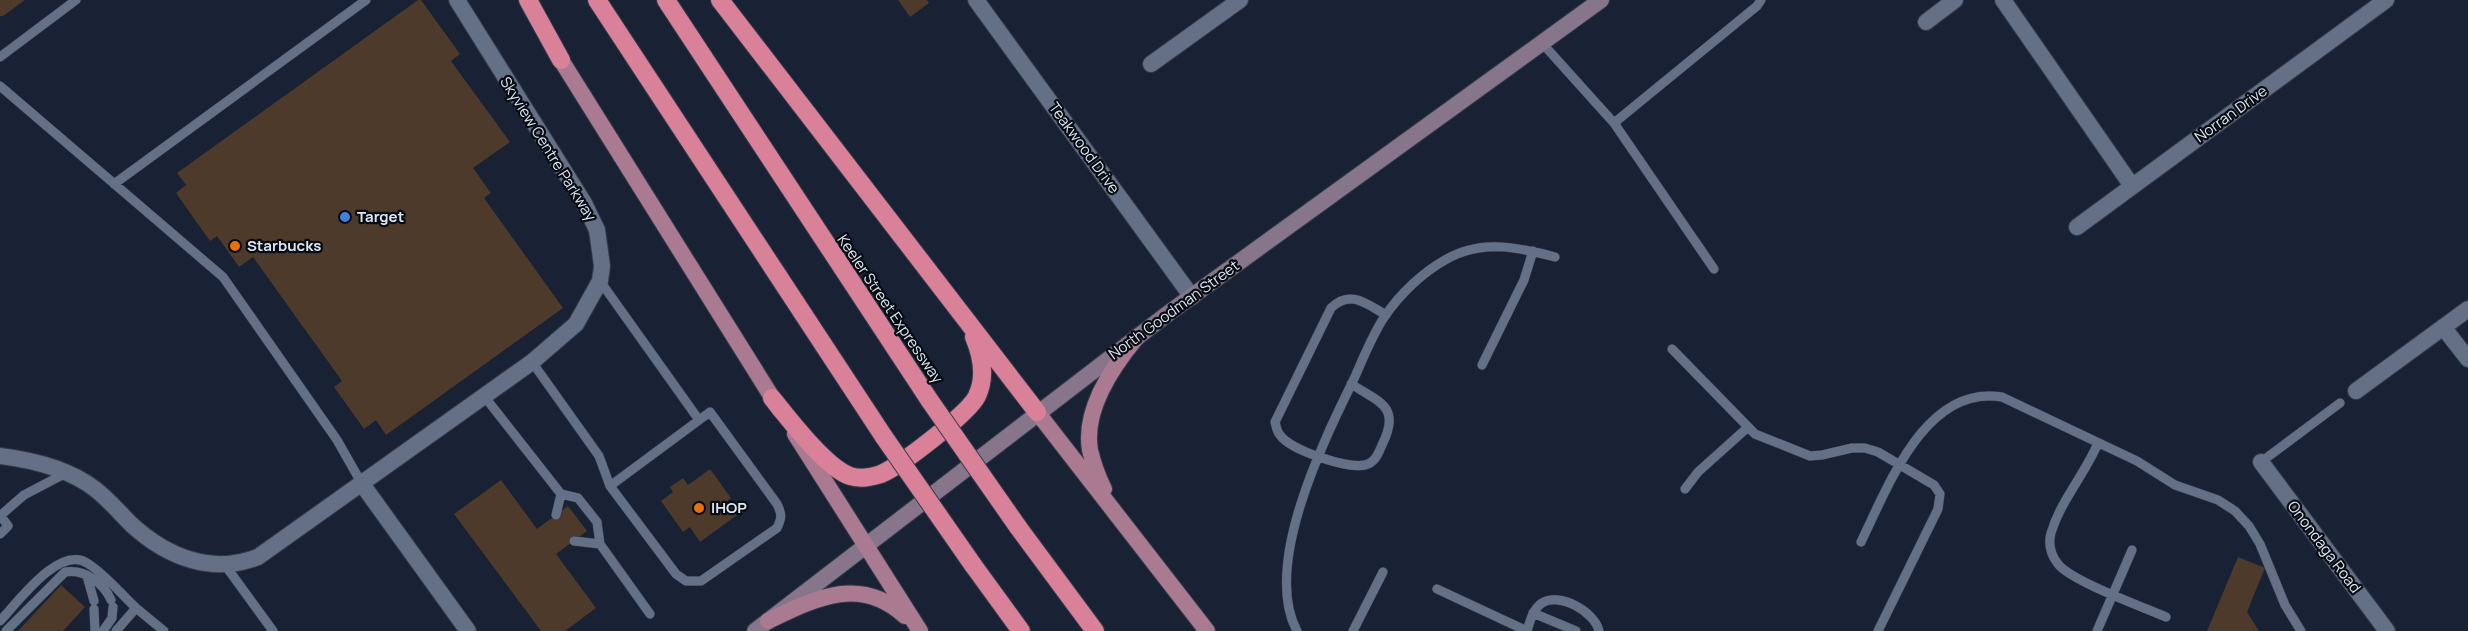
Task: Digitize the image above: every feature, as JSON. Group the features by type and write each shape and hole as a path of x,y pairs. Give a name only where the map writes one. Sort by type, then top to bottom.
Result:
{"highway":[{"path":"528,0 561,60"},
{"path":"597,0 884,437 1021,631"},
{"name":"Keeler Street Expressway","path":"666,0 858,295 930,401 1018,527 1095,631"},
{"path":"720,0 1037,412"},
{"path":"772,398 801,433 848,476 860,478 884,473 960,417 978,395 982,374 981,359 973,333 962,313"}],"main road":[{"path":"523,0 920,631"},
{"name":"North Goodman Street","path":"766,628 865,546 1037,412 1601,0"},
{"path":"1114,512 1090,451 1089,430 1104,388 1137,337"},
{"path":"1037,412 1207,631"},
{"path":"766,628 823,598 863,593 887,602 920,631"}],"street":[{"name":"Skyview Centre Parkway","path":"0,456 66,472 95,489 151,542 177,555 199,563 242,564 258,557 532,362 576,324 600,281 602,266 597,230 584,203 457,0"},
{"name":"Teakwood Drive","path":"976,0 1192,297"},
{"path":"1151,64 1240,0"},
{"path":"1926,22 1955,0"},
{"path":"2003,0 2132,186"},
{"name":"Norran Drive","path":"2077,227 2386,0"},
{"path":"2356,391 2468,309"},
{"path":"2443,327 2468,359"},
{"name":"Onondaga Road","path":"2261,462 2387,631"},
{"path":"362,484 468,631"}],"lane":[{"path":"0,57 76,0"},
{"path":"114,184 366,0"},
{"path":"1614,123 1761,0"},
{"path":"1542,42 1614,123 1714,268"},
{"path":"0,86 223,277 337,440 362,484"},
{"path":"1297,631 1287,603 1287,577 1306,486 1317,455 1386,315 1417,280 1452,256 1476,248 1494,246 1533,251 1555,257"},
{"path":"1482,365 1524,280 1533,251"},
{"path":"600,281 699,420"},
{"path":"1351,384 1383,405 1391,416 1390,429 1376,458 1368,465 1355,466 1317,455 1288,443 1279,434 1275,422 1331,308 1340,300 1352,298 1386,315"},
{"path":"1672,349 1747,428 1760,436 1810,456 1865,448 1901,465 1934,485 1940,494 1940,504 1878,631"},
{"path":"532,362 599,456 610,486 676,574 686,581 701,581 777,528 781,520 782,513 777,504 710,412 610,486"},
{"path":"484,396 561,494 578,498 585,506 597,522 600,544 650,614"},
{"path":"1861,542 1887,489 1930,421 1954,403 1977,396 2001,398 2145,466 2175,484 2217,500 2235,511 2249,525 2260,544 2285,605 2301,631"},
{"path":"2261,462 2340,403"},
{"path":"1684,489 1698,472 1747,428"},
{"path":"2098,443 2066,500 2051,534 2050,546 2054,558 2063,568 2113,594 2166,617"},
{"path":"0,534 8,526 0,515 24,495 66,472"},
{"path":"556,515 561,494"},
{"path":"574,541 600,544"},
{"path":"2097,631 2132,550"},
{"path":"0,621 45,573 72,558 87,563 164,631"},
{"path":"225,565 273,631"},
{"path":"6,631 65,572 76,571 104,588 112,603 112,618 104,631"},
{"path":"1353,631 1383,572"},
{"path":"87,576 94,605 95,631"},
{"path":"1437,589 1527,631 1533,613 1544,602 1560,600 1592,617 1599,631"},
{"path":"116,631 136,608"},
{"path":"1533,613 1576,631"}],"building":[{"path":"0,0 25,0 0,16"},
{"name":"Target","path":"421,0 460,54 451,61 510,142 473,168 491,193 484,198 563,308 386,435 376,420 364,429 334,387 342,381 253,257 239,267 217,236 210,241 176,193 186,185 177,173"},
{"path":"898,0 927,0 929,3 910,17"},
{"name":"IHOP","path":"710,469 731,498 727,501 737,515 700,542 690,527 683,532 661,501 673,492 670,487 683,478 688,485"},
{"path":"501,480 537,529 568,506 587,531 556,554 596,608 565,631 541,631 454,514"},
{"path":"2238,557 2265,568 2247,612 2259,631 2207,631"},
{"path":"61,585 85,607 63,631 18,631"}],"place":[{"name":"Target","path":"345,217"},
{"name":"Starbucks","path":"235,246"},
{"name":"IHOP","path":"699,508"}]}
